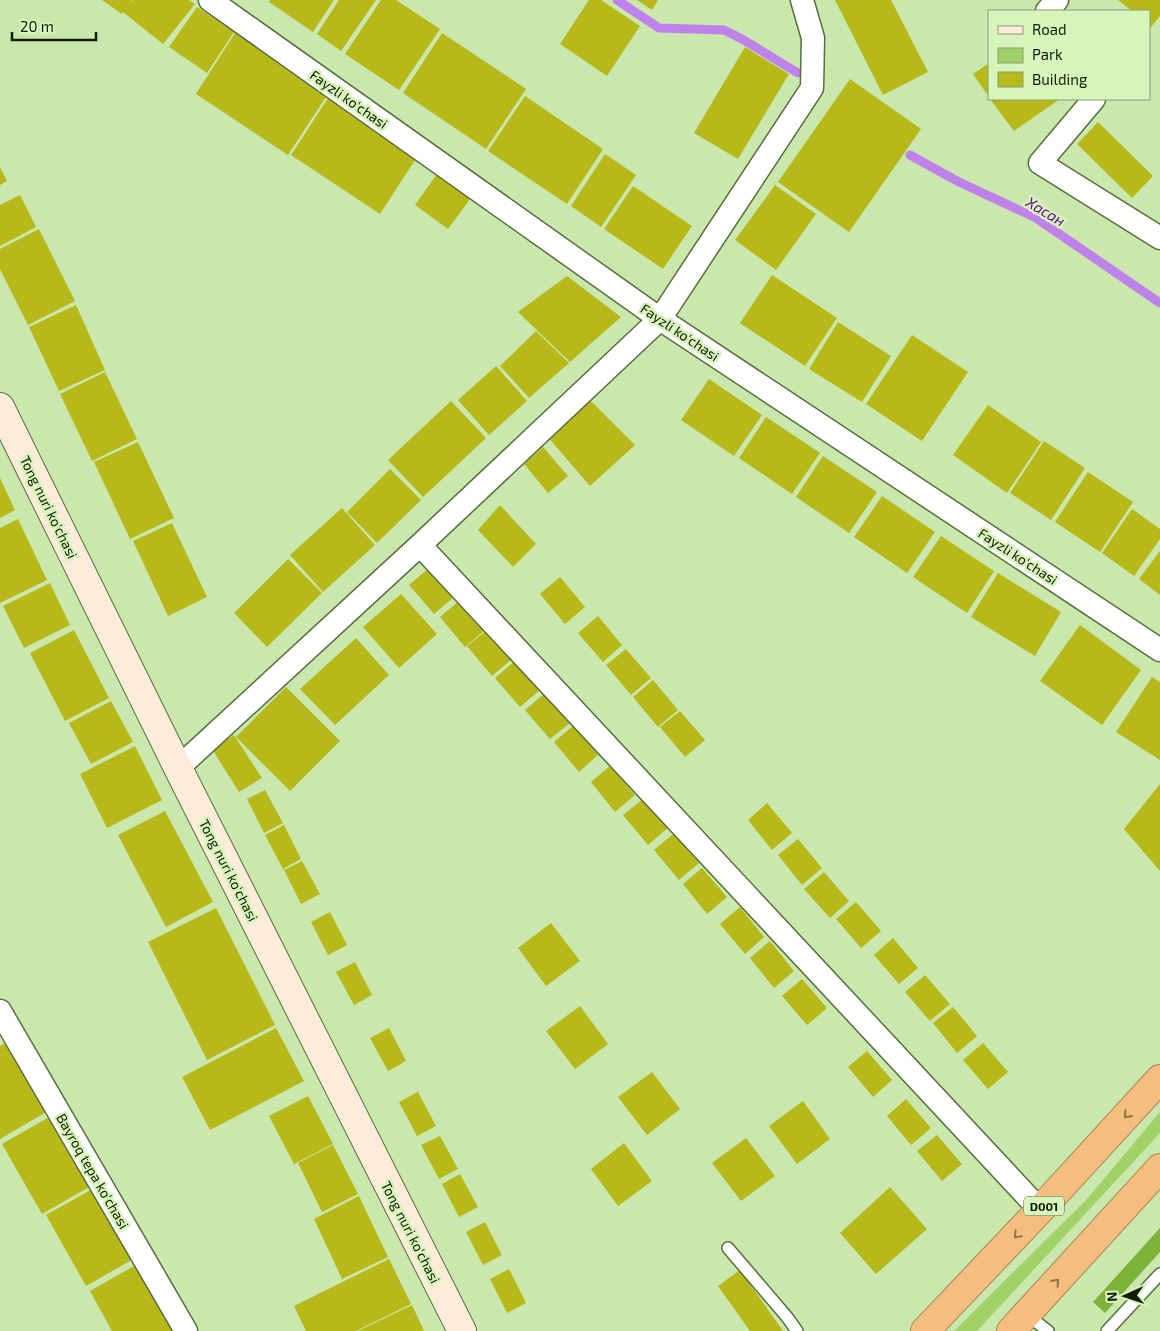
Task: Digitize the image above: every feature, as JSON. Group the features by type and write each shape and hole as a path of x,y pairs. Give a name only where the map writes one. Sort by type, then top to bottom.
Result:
{"highway":[{"name":"D001","path":"925,1331 1040,1210 1160,1079"},
{"path":"1019,1323 1160,1168"}],"street":[{"name":"Fayzli ko'chasi","path":"210,0 660,319 1160,650"},
{"path":"178,768 420,545 660,319 812,88 813,38 802,0"},
{"path":"1048,10 1057,0"},
{"path":"1093,100 1040,163 1160,238"},
{"name":"Tong nuri ko'chasi","path":"0,407 178,768 462,1331"},
{"path":"420,545 1040,1210"},
{"name":"Bayroq tepa ko'chasi","path":"0,1010 186,1331"}],"lane":[{"path":"728,1248 797,1331"},
{"path":"1107,1331 1160,1274"},
{"path":"1019,1323 1048,1331"}],"green space":[{"path":"1160,1112 1160,1133 977,1331 954,1331 1087,1199"},
{"path":"1160,1228 1160,1252 1105,1313 1093,1302"}],"building":[{"path":"102,0 132,0 130,4 133,0 189,0 195,4 163,44 123,12 122,14"},
{"path":"270,0 334,0 313,32 269,2"},
{"path":"339,0 376,0 341,51 317,34"},
{"path":"381,0 396,0 440,29 399,90 345,54"},
{"path":"589,0 601,0 640,26 607,76 560,44"},
{"path":"637,0 658,0 652,10"},
{"path":"835,0 891,0 928,72 883,95"},
{"path":"1118,0 1160,0 1160,16 1151,27 1150,10 1131,10"},
{"path":"197,7 234,32 207,73 169,47"},
{"path":"235,33 289,67 284,75 289,68 328,94 288,155 196,94"},
{"path":"442,33 526,89 486,149 403,93"},
{"path":"745,47 789,74 738,159 694,133"},
{"path":"988,64 988,96 973,74"},
{"path":"850,79 921,129 849,232 778,182"},
{"path":"330,95 419,154 380,214 291,155"},
{"path":"525,96 603,149 567,204 488,151"},
{"path":"991,100 1059,100 1014,131"},
{"path":"1098,122 1153,176 1132,198 1077,144"},
{"path":"605,154 636,175 601,227 571,206"},
{"path":"0,167 7,181 0,185"},
{"path":"442,167 476,191 448,229 415,205"},
{"path":"775,185 816,214 776,270 735,240"},
{"path":"633,186 692,226 663,269 604,229"},
{"path":"20,195 36,227 0,246 0,205"},
{"path":"39,229 75,301 28,325 0,269 0,249"},
{"path":"772,275 837,318 805,366 740,323"},
{"path":"567,276 621,317 570,362 518,312"},
{"path":"76,305 105,370 59,391 29,327"},
{"path":"838,322 891,356 862,402 809,369"},
{"path":"536,331 569,363 529,398 500,366"},
{"path":"912,335 968,372 922,441 866,404"},
{"path":"496,366 527,401 489,435 458,400"},
{"path":"105,372 137,439 92,461 60,394"},
{"path":"709,379 762,415 734,456 681,420"},
{"path":"587,397 635,445 590,486 547,436"},
{"path":"451,401 486,438 423,497 388,460"},
{"path":"988,405 1041,442 1007,493 953,455"},
{"path":"766,417 820,453 792,494 739,458"},
{"path":"1044,441 1085,468 1051,520 1010,493"},
{"path":"138,442 174,518 130,539 94,462"},
{"path":"543,447 568,476 548,493 524,464"},
{"path":"823,456 877,492 849,533 796,497"},
{"path":"390,469 421,500 377,543 347,512"},
{"path":"1088,472 1133,502 1100,552 1055,522"},
{"path":"0,478 15,510 0,518"},
{"path":"882,496 935,532 907,573 854,537"},
{"path":"500,505 536,544 513,567 478,530"},
{"path":"342,508 375,545 323,592 290,555"},
{"path":"1132,509 1160,529 1160,539 1134,576 1102,553"},
{"path":"18,519 47,580 0,603 0,528"},
{"path":"172,523 207,597 168,616 133,541"},
{"path":"941,536 994,571 967,613 913,577"},
{"path":"1160,551 1160,595 1139,579"},
{"path":"288,559 322,593 267,647 234,613"},
{"path":"429,568 454,597 434,614 409,585"},
{"path":"998,573 1061,612 1035,656 971,617"},
{"path":"560,577 585,607 565,624 540,594"},
{"path":"50,583 70,625 24,648 3,606"},
{"path":"401,594 437,634 399,668 363,627"},
{"path":"460,600 485,630 465,647 440,617"},
{"path":"598,616 622,645 603,662 578,633"},
{"path":"1080,625 1141,670 1102,725 1040,681"},
{"path":"74,630 109,698 65,721 30,653"},
{"path":"487,630 512,659 492,676 467,646"},
{"path":"356,638 389,675 335,725 300,689"},
{"path":"626,649 651,678 631,695 606,665"},
{"path":"515,661 540,690 520,707 495,678"},
{"path":"1152,677 1160,682 1160,760 1116,732"},
{"path":"653,680 678,710 658,727 633,697"},
{"path":"286,687 340,741 290,791 236,737"},
{"path":"545,693 570,723 550,739 525,710"},
{"path":"111,701 133,742 91,764 69,723"},
{"path":"680,711 705,740 685,757 660,727"},
{"path":"574,725 598,755 579,772 554,742"},
{"path":"234,735 262,778 239,792 212,749"},
{"path":"135,746 162,800 107,828 80,774"},
{"path":"610,766 635,795 615,812 591,782"},
{"path":"1160,784 1160,871 1124,829"},
{"path":"265,790 283,823 264,833 247,799"},
{"path":"643,799 668,828 648,845 623,815"},
{"path":"767,803 792,833 772,850 748,820"},
{"path":"165,811 213,902 166,927 118,835"},
{"path":"284,825 301,859 283,869 265,835"},
{"path":"673,834 699,863 679,880 654,850"},
{"path":"798,839 822,868 802,885 778,855"},
{"path":"302,861 320,894 301,904 284,870"},
{"path":"702,868 727,897 707,914 683,884"},
{"path":"824,872 849,901 830,918 804,889"},
{"path":"856,902 881,931 861,948 836,919"},
{"path":"740,907 764,937 745,954 720,924"},
{"path":"216,908 275,1025 207,1060 148,942"},
{"path":"330,912 347,945 328,955 311,922"},
{"path":"551,923 580,961 546,986 518,948"},
{"path":"893,938 918,968 899,984 874,955"},
{"path":"770,941 794,971 774,988 750,958"},
{"path":"355,962 372,995 354,1005 336,972"},
{"path":"925,975 950,1004 930,1021 905,992"},
{"path":"802,979 827,1008 807,1025 782,996"},
{"path":"580,1006 608,1044 575,1069 546,1031"},
{"path":"953,1007 977,1036 957,1053 933,1023"},
{"path":"276,1028 304,1081 210,1130 182,1077"},
{"path":"389,1028 406,1061 388,1071 370,1038"},
{"path":"9,1041 48,1111 0,1139 0,1046"},
{"path":"983,1043 1008,1072 988,1089 963,1060"},
{"path":"867,1051 892,1080 873,1097 848,1067"},
{"path":"652,1072 680,1109 647,1135 618,1097"},
{"path":"418,1092 436,1126 417,1136 399,1102"},
{"path":"308,1096 333,1144 294,1164 269,1116"},
{"path":"906,1099 931,1128 911,1145 887,1116"},
{"path":"803,1101 830,1139 797,1164 769,1126"},
{"path":"51,1116 91,1186 42,1214 2,1144"},
{"path":"937,1135 962,1164 942,1181 917,1151"},
{"path":"440,1136 458,1169 439,1179 421,1145"},
{"path":"746,1138 775,1176 741,1201 712,1163"},
{"path":"624,1143 652,1181 618,1206 591,1169"},
{"path":"333,1145 358,1194 322,1212 298,1163"},
{"path":"460,1174 478,1207 459,1217 442,1184"},
{"path":"96,1187 135,1258 86,1286 46,1215"},
{"path":"890,1187 927,1229 876,1274 840,1233"},
{"path":"359,1196 388,1257 342,1279 314,1219"},
{"path":"485,1222 502,1255 483,1265 466,1232"},
{"path":"389,1259 411,1304 356,1331 306,1331 294,1306"},
{"path":"139,1263 177,1331 112,1331 90,1291"},
{"path":"509,1269 526,1303 507,1313 490,1279"},
{"path":"740,1270 783,1331 750,1331 718,1286"},
{"path":"412,1305 424,1331 358,1331"}],"waterway":[{"name":"Хасан","path":"617,0 659,28 724,30 798,73"},
{"name":"Хасан","path":"910,155 959,182 1036,218 1160,303"}]}
